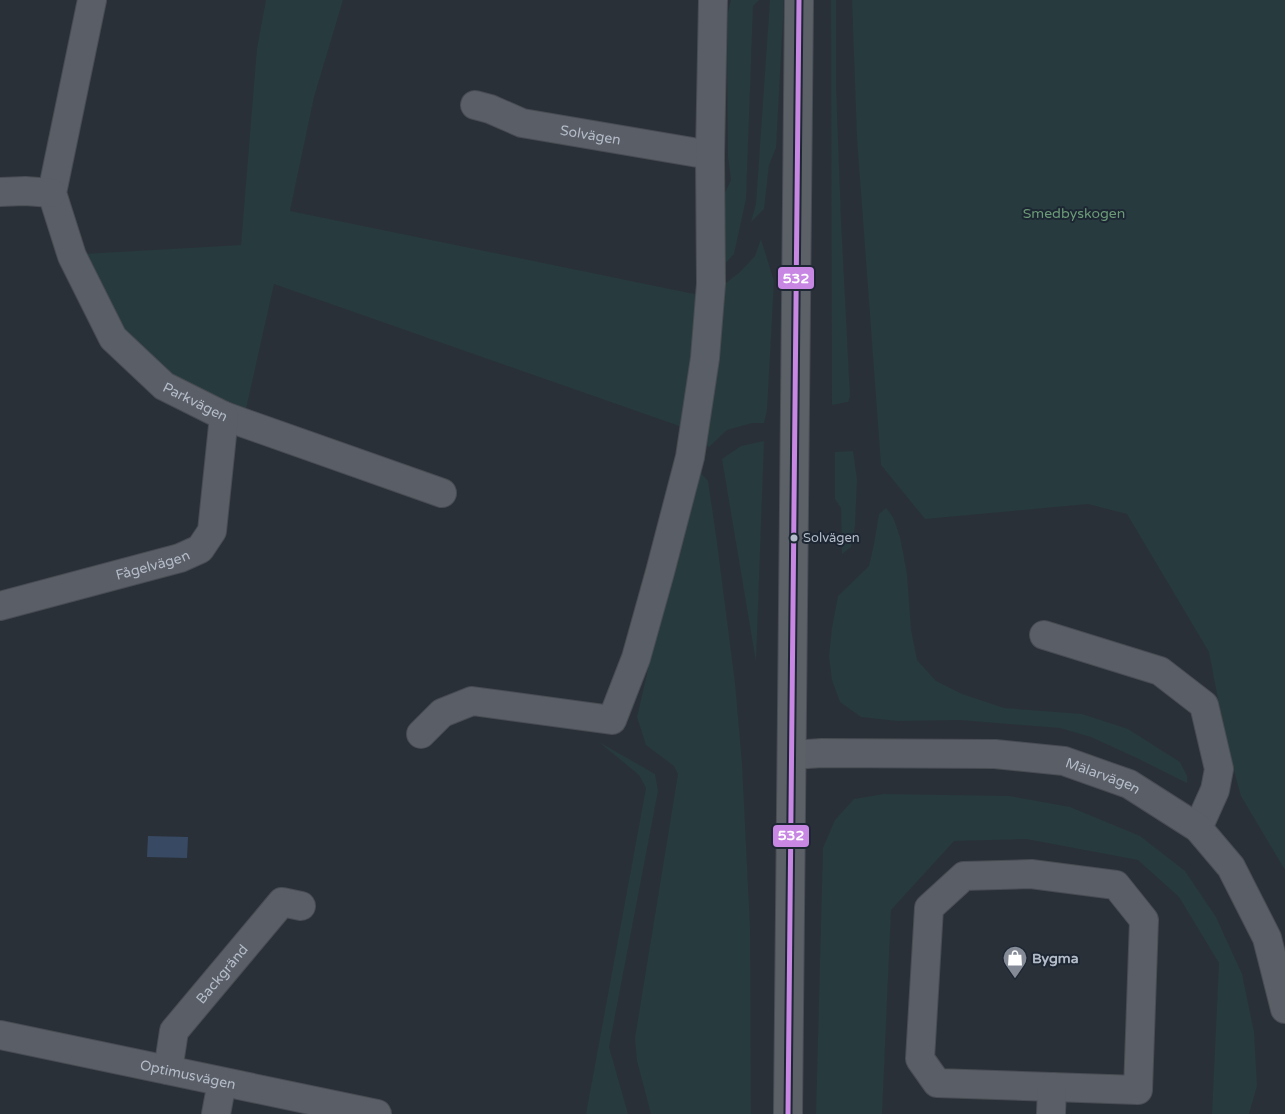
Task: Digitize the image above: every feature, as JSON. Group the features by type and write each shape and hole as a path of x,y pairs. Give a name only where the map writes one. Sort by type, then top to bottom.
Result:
{"main road":[{"path":"788,1107 799,0"}],"street":[{"name":"Parkvägen","path":"92,0 52,193 72,256 113,338 164,386 224,416 442,493"},
{"path":"421,734 442,713 472,701 612,720 636,658 690,457 705,358 711,284 710,155 713,0"},
{"name":"Solvägen","path":"475,105 490,109 522,123 710,155"},
{"path":"0,192 52,193"},
{"name":"Fågelvägen","path":"0,606 180,558 200,549 212,531 224,416"},
{"path":"1044,635 1160,671 1204,704 1219,769 1215,790 1198,828"},
{"name":"Mälarvägen","path":"792,755 822,753 995,754 1064,761 1129,784 1198,828 1231,867 1267,938 1285,1009"},
{"path":"1031,874 1116,884 1144,920 1138,1090 1052,1087 937,1082 920,1059 929,908 964,876 1031,874"},
{"name":"Backgränd","path":"168,1070 174,1031 282,902 301,906"},
{"name":"Optimusvägen","path":"0,1035 377,1114"},
{"path":"216,1114 222,1082"},
{"path":"1051,1114 1052,1087"}],"green space":[{"path":"266,0 343,0 314,97 290,211 699,295 685,428 274,284 246,409 176,380 121,331 83,254 241,245 257,48"},
{"path":"731,0 759,0 753,6 746,199 734,254 723,266 723,197 731,180 728,156 727,53 728,12"},
{"path":"770,0 784,0 776,148 769,165 764,209 751,222 756,204"},
{"path":"831,0 836,0 836,86 850,396 848,402 832,405"},
{"name":"Smedbyskogen","path":"852,0 1285,0 1285,870 1241,796 1227,746 1209,652 1127,514 1088,504 925,519 881,465 857,138"},
{"path":"761,239 774,281 767,410 764,423 752,423 727,430 709,447 699,441 718,289 740,272 755,256"},
{"path":"764,441 756,662 722,459 741,446"},
{"path":"853,451 857,480 855,526 851,547 842,554 841,508 835,499 835,452"},
{"path":"701,473 708,481 716,535 735,683 742,763 750,927 751,1114 651,1114 637,1061 635,1038 678,774 674,766 646,745 637,717 687,501 694,479"},
{"path":"886,508 893,517 900,537 907,574 911,630 917,660 936,681 962,694 1004,708 1082,714 1128,729 1180,762 1187,776 1187,783 1091,737 1060,728 960,720 897,721 861,717 840,702 832,680 829,656 838,596 869,566 879,514"},
{"path":"599,742 655,774 658,791 609,1047 628,1114 586,1114 646,788 639,775"},
{"path":"884,794 1009,796 1070,807 1140,836 1185,871 1216,917 1242,974 1254,1032 1257,1086 1249,1114 1212,1114 1219,963 1179,897 1138,860 1026,839 954,841 891,910 882,1114 816,1114 823,848 835,820 854,799"}],"water":[{"path":"148,836 188,837 187,858 147,857"}],"transit line":[{"name":"532","path":"788,1114 799,0"}],"place":[{"name":"Solvägen","path":"794,538"},
{"name":"Bygma","path":"1015,979"}]}
